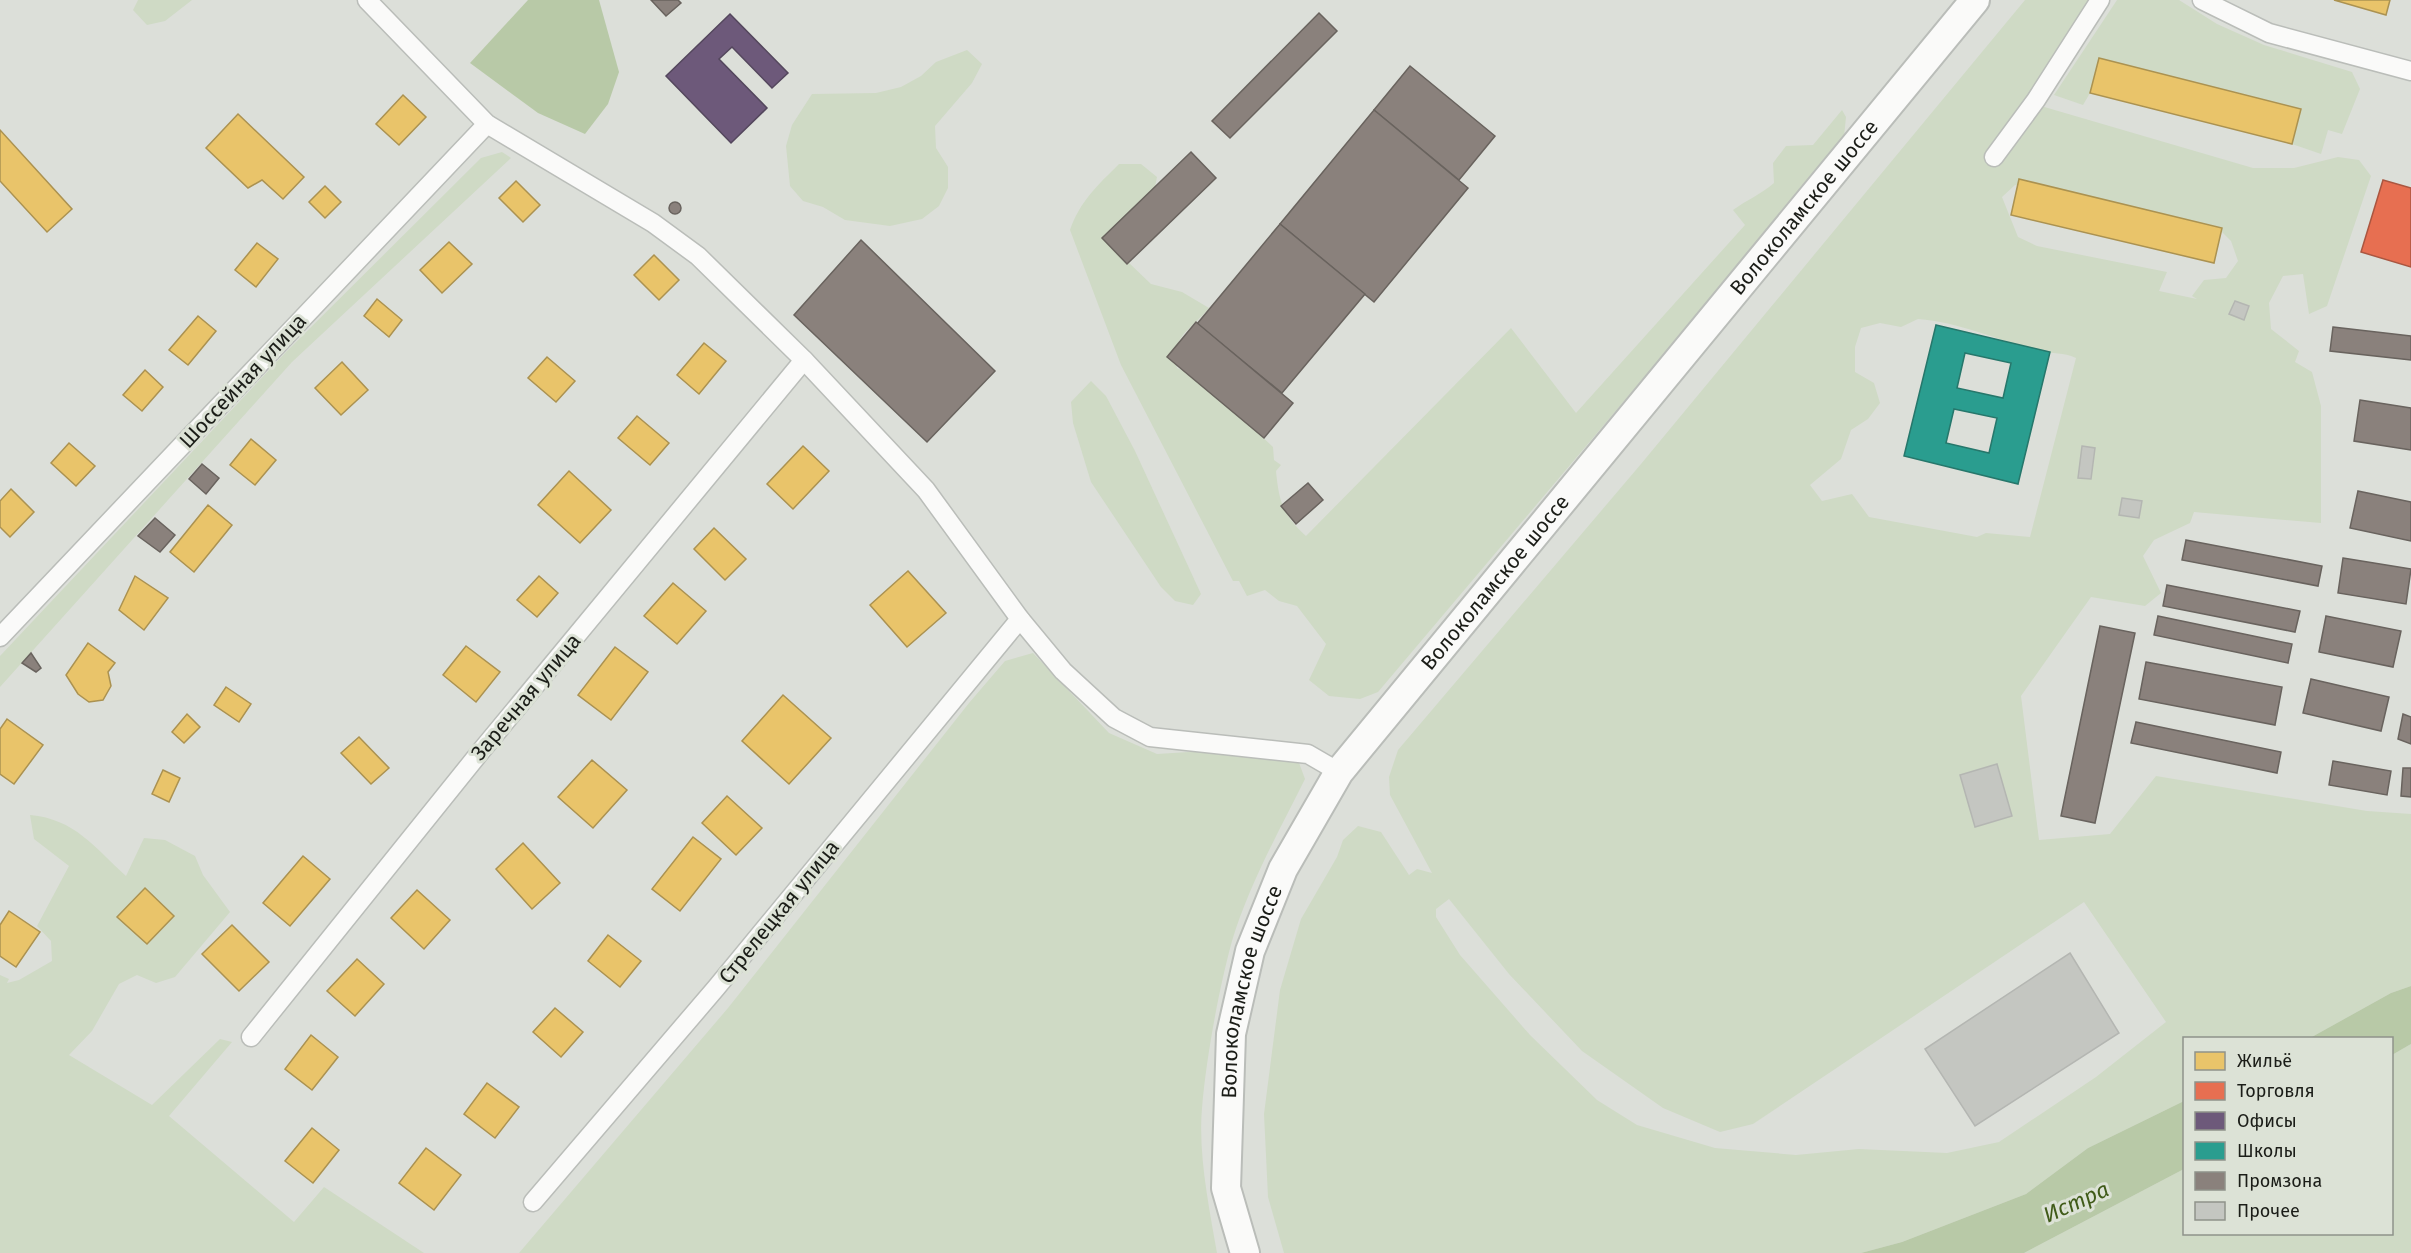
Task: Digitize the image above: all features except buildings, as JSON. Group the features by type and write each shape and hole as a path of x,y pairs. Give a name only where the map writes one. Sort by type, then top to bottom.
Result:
{"main road":[{"name":"Волоколамское шоссе","path":"1245,1253 1226,1188 1231,1034 1250,951 1283,869 1339,772 1975,0"}],"street":[{"path":"367,0 487,124 653,223 698,256 804,360 926,490 1020,619 1063,671 1114,718 1150,737 1308,754 1339,772"},
{"path":"1994,157 2036,100 2100,0"},
{"path":"2202,0 2269,33 2411,71"},
{"name":"Шоссейная улица","path":"0,637 487,124"},
{"name":"Заречная улица","path":"251,1037 481,751 804,360"},
{"name":"Стрелецкая улица","path":"533,1202 716,988 1020,619"}],"shaded area":[{"path":"138,0 192,0 165,21 147,25 133,10"},
{"path":"2025,0 2095,0 2041,106 2253,168 2294,168 2338,157 2359,160 2371,176 2327,306 2309,314 2303,274 2283,276 2269,303 2271,329 2299,351 2295,362 2312,372 2321,406 2321,523 2194,512 2190,523 2154,540 2143,556 2161,593 2145,606 2091,597 2021,696 2039,840 2110,834 2156,776 2367,811 2411,814 2411,986 2391,993 2312,1037 2183,1037 2183,1101 2088,1148 2026,1194 1902,1242 1861,1253 1284,1253 1268,1197 1264,1114 1280,990 1301,919 1337,857 1343,840 1358,826 1381,832 1409,875 1417,869 1432,873 1390,795 1389,777 1398,750 1641,464","holes":["2015,185 2216,226 2231,241 2238,261 2226,278 2204,280 2192,296 2197,299 2159,291 2167,272 2037,246 2018,237 2002,197","1918,319 1949,324 2025,347 2076,358 2030,537 1986,533 1977,537 1869,517 1852,494 1822,501 1810,485 1841,459 1851,430 1868,419 1880,403 1874,383 1855,372 1855,347 1861,328 1880,323 1901,327","1449,899 1509,974 1582,1051 1663,1108 1720,1132 1753,1124 2084,902 2166,1022 2096,1077 1999,1142 1947,1153 1859,1149 1796,1155 1715,1148 1637,1125 1597,1100 1530,1035 1460,955 1436,917 1436,909"]},
{"path":"2117,0 2179,0 2217,24 2264,45 2352,72 2360,89 2342,134 2328,130 2321,154 2292,144 2301,109 2099,58 2090,93 2083,105 2054,95"},
{"path":"967,50 982,64 972,83 935,126 936,148 948,167 948,188 939,206 922,219 890,226 845,220 823,207 803,201 790,186 786,146 792,125 812,94 876,93 901,87 921,76 936,62"},
{"path":"1842,110 1846,117 1844,137 1834,153 1378,692 1360,699 1329,696 1309,680 1326,644 1297,606 1279,601 1265,590 1247,596 1239,581 1233,581 1121,365 1070,230 1084,202 1119,164 1141,164 1157,177 1155,187 1103,238 1151,284 1182,292 1209,308 1179,341 1176,357 1177,368 1197,376 1273,447 1274,460 1281,465 1276,471 1281,500 1287,514 1306,536 1511,328 1576,413 1745,225 1733,210 1774,183 1773,163 1786,146 1813,145"},
{"path":"502,152 511,158 292,362 0,687 0,656 286,352 481,158"},
{"path":"1091,381 1106,396 1135,451 1201,594 1193,605 1175,601 1161,587 1091,482 1073,423 1071,402"},
{"path":"1033,653 1109,733 1157,754 1267,747 1295,752 1305,779 1265,858 1239,920 1227,960 1214,1024 1201,1126 1205,1180 1217,1253 519,1253 728,1008 969,703 1005,661"},
{"path":"30,815 59,822 72,828 126,876 144,838 165,840 195,856 203,875 230,912 175,977 156,983 137,975 119,984 92,1031 69,1055 152,1105 220,1039 232,1042 169,1116 294,1222 324,1187 424,1253 0,1253 0,975 9,979 7,983 19,980 52,961 51,941 37,926 69,866 34,839"},
{"path":"2411,1044 2411,1253 2024,1253 2183,1170 2183,1235 2393,1235 2393,1054"}],"water":[{"path":"528,0 599,0 619,72 608,104 585,134 538,113 470,63"},
{"path":"2411,986 2411,1044 2393,1054 2393,1037 2312,1037 2391,993"},
{"name":"Истра","path":"2183,1101 2183,1170 2024,1253 1861,1253 1902,1242 2026,1194 2088,1148"}]}
